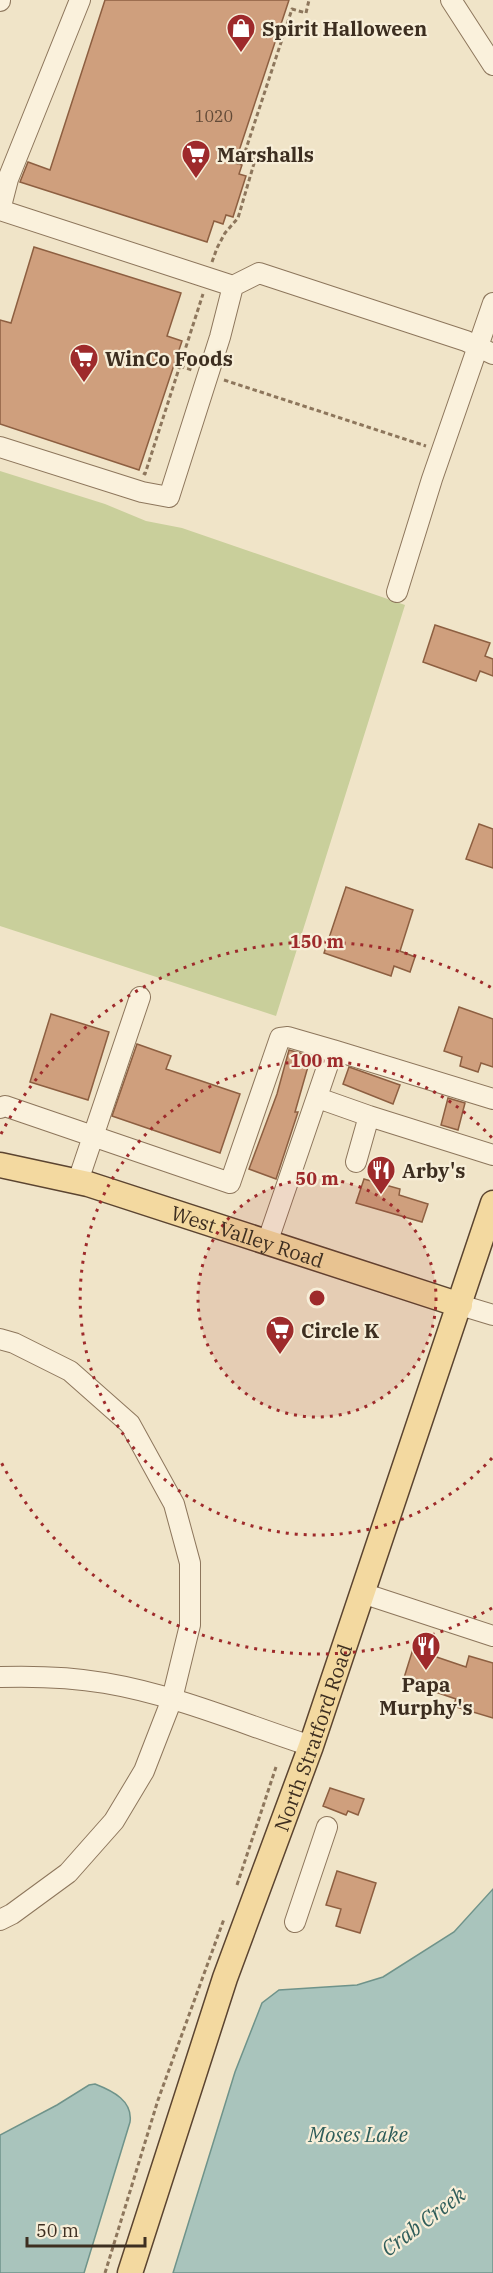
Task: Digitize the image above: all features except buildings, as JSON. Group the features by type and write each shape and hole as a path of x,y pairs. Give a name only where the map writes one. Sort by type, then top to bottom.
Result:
{"main road":[{"name":"West Valley Road","path":"0,1165 78,1181 460,1305"},
{"name":"North Stratford Road","path":"130,2273 225,1978 311,1746 493,1203"}],"street":[{"path":"0,216 8,179 80,0"},
{"path":"451,0 493,65"},
{"path":"0,210 233,286 259,273 466,341 486,350"},
{"path":"0,447 142,492 169,497 220,337 233,286"},
{"path":"397,592 442,452 486,350 493,303"},
{"path":"78,1181 140,997"},
{"path":"0,1108 4,1106 94,1135 230,1183 280,1038 288,1037 333,1050 493,1100"},
{"path":"267,1243 333,1050"},
{"path":"318,1098 493,1155"},
{"path":"356,1162 369,1116"},
{"name":"West Valley Road","path":"460,1305 493,1315"},
{"path":"0,1339 14,1343 70,1371 130,1424 174,1504 190,1563 190,1625 172,1699 144,1771 114,1821 68,1873 12,1914 0,1920"},
{"path":"362,1593 493,1636"},
{"path":"0,1677 40,1676 105,1683 172,1699 311,1746"},
{"path":"295,1922 327,1827"}],"path":[{"path":"180,366 442,452"},
{"path":"236,1887 276,1767"},
{"path":"105,2273 158,2100 224,1918"}],"green space":[{"path":"0,471 105,504 146,521 182,528 405,605 276,1016 0,926"}],"water":[{"name":"Moses Lake","path":"493,1889 493,2273 173,2273 235,2072 262,2003 279,1990 357,1985 383,1977 454,1932"},
{"path":"95,2084 115,2094 125,2103 130,2122 84,2273 0,2273 0,2135 89,2085"}],"place":[{"name":"Spirit Halloween","path":"241,54"},
{"name":"Marshalls","path":"196,180"},
{"name":"WinCo Foods","path":"84,384"},
{"name":"Arby's","path":"381,1196"},
{"name":"Circle K","path":"280,1356"},
{"name":"Papa Murphy's","path":"426,1672"}],"water label":[{"name":"Crab Creek","path":"423,2221"}]}
